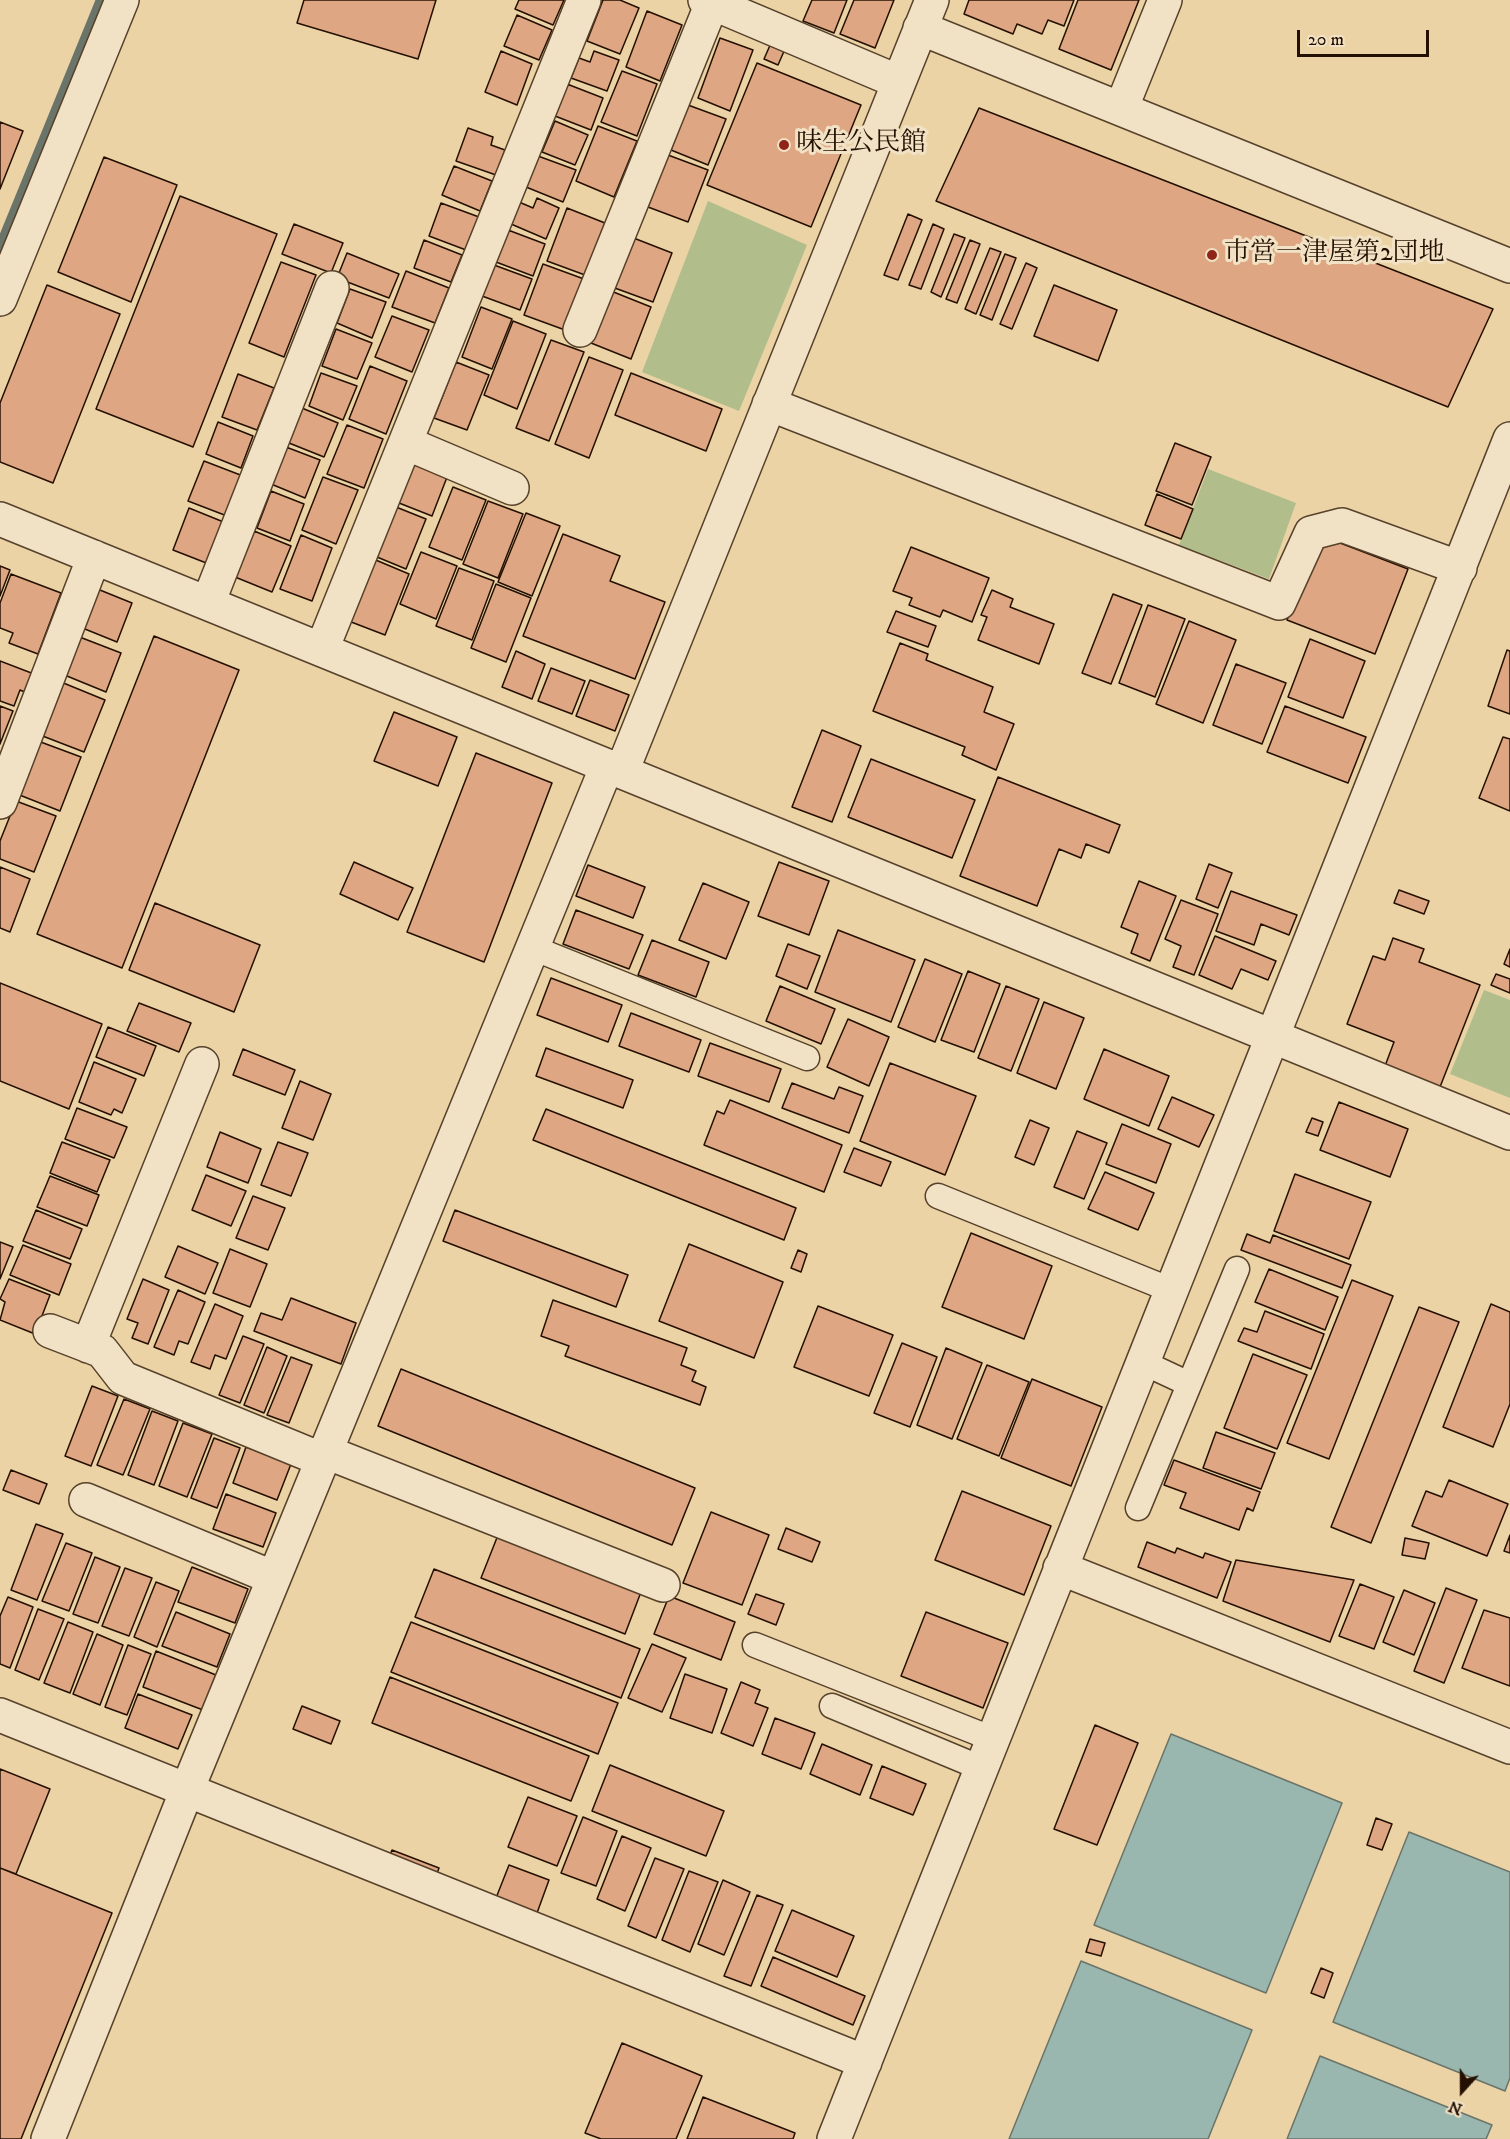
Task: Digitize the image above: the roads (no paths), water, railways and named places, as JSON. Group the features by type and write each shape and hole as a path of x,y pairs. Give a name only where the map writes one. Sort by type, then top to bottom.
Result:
{"street":[{"path":"0,299 122,0"},
{"path":"322,649 584,0"},
{"path":"1121,109 1165,0"},
{"path":"580,330 709,2 899,82"},
{"path":"48,2139 187,1790 533,948 615,768 770,404 926,14 1121,109 1510,266"},
{"path":"208,603 332,288"},
{"path":"770,404 1279,603 1311,533 1342,525 1460,568"},
{"path":"834,2139 1510,440"},
{"path":"406,443 512,488"},
{"path":"0,519 1510,1132"},
{"path":"0,801 94,557"},
{"path":"88,1346 202,1064"},
{"path":"50,1331 102,1351 123,1378 663,1585"},
{"path":"86,1500 274,1578"},
{"path":"1060,1568 1510,1747"},
{"path":"0,1715 865,2062"}],"lane":[{"path":"533,948 807,1058"},
{"path":"938,1196 1171,1290"},
{"path":"1138,1508 1237,1269"},
{"path":"1142,1362 1189,1384"},
{"path":"755,1645 987,1753"},
{"path":"832,1706 987,1753"}],"water":[{"path":"1171,1734 1342,1803 1266,1993 1094,1925"},
{"path":"1409,1832 1510,1872 1510,2078 1505,2091 1333,2022"},
{"path":"1081,1961 1252,2030 1208,2139 1009,2139"},
{"path":"1320,2056 1492,2125 1486,2139 1287,2139"}],"waterway":[{"path":"0,252 103,0"}],"place":[{"name":"味生公民館","path":"784,145"},
{"name":"市営一津屋第2団地","path":"1212,255"}]}
